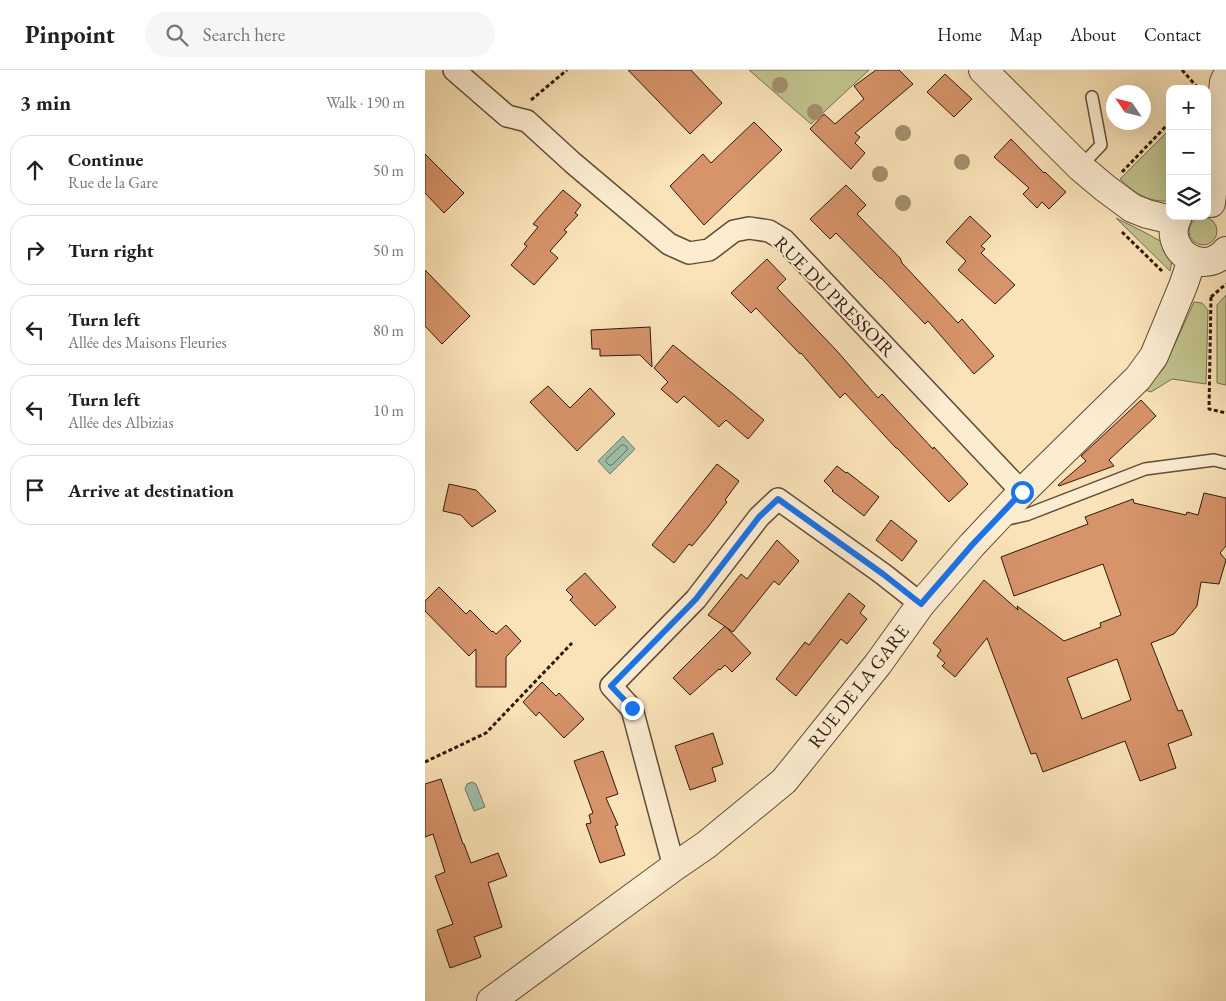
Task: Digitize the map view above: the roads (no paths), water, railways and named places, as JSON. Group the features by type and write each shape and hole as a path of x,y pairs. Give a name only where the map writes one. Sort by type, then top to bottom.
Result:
{"street":[{"name":"RUE DU PRESSOIR","path":"454,70 507,116 527,121 573,163 669,244 689,253 709,250 734,231 749,228 769,230 784,240 1022,492"},
{"path":"983,70 1080,167 1105,188 1132,208 1147,214 1166,217"},
{"path":"1215,206 1224,82 1226,78"},
{"path":"1176,220 1173,230 1174,239 1178,248 1192,260 1200,262 1209,261 1226,251"},
{"name":"RUE DE LA GARE","path":"491,1001 706,845 784,780 878,664 921,604 972,545 1022,492 1138,378 1154,356 1192,260"},
{"path":"674,867 632,708 611,686 696,599 759,517 778,499 883,574 921,604"}],"lane":[{"path":"1080,167 1101,145 1091,97"},
{"path":"994,522 1026,515 1145,469 1214,460 1226,463"}],"water":[{"path":"623,436 635,449 610,474 598,461"},
{"path":"472,782 476,784 485,807 474,811 465,789 467,784"}]}
